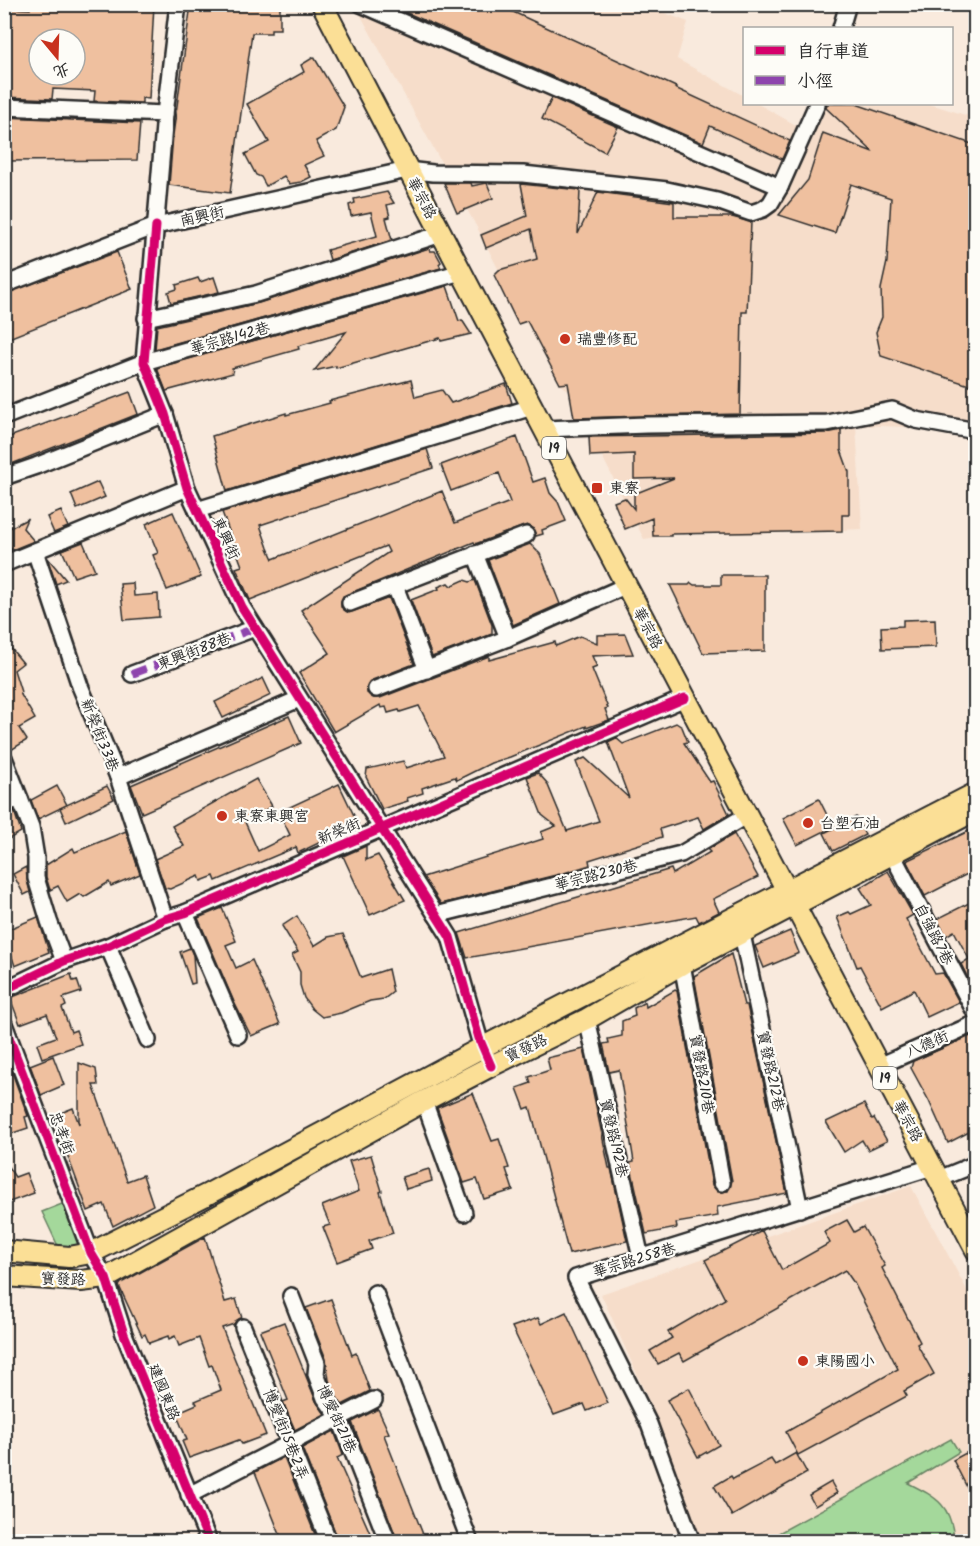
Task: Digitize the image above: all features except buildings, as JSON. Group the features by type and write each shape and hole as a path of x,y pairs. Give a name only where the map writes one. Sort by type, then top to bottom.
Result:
{"main road":[{"name":"華宗路","path":"322,4 975,1250"},
{"name":"寶發路","path":"4,1276 81,1281 106,1278 424,1101 587,1018 682,964 742,934 791,898 975,792"},
{"name":"寶發路","path":"4,1251 69,1257 91,1253 206,1195 483,1047 791,898 892,854 975,810"}],"street":[{"name":"東興街","path":"178,4 165,114 144,363 165,414 187,488 242,607 450,937 483,1047 491,1066"},
{"path":"361,4 780,187"},
{"path":"841,27 848,4"},
{"name":"南興街","path":"4,285 156,226 407,170 433,173 523,174 667,190 717,201 751,213 770,204 780,187 817,105"},
{"path":"4,107 165,114"},
{"path":"146,318 256,294 441,234"},
{"name":"華宗路142巷","path":"4,417 144,363 461,272"},
{"path":"196,510 532,407"},
{"path":"544,429 646,425 827,423 892,410 916,420 975,431"},
{"path":"4,477 165,414"},
{"path":"4,564 187,488"},
{"path":"350,603 526,535"},
{"name":"新榮街33巷","path":"35,551 80,686 118,777 165,919"},
{"path":"475,554 508,638"},
{"path":"395,586 427,670"},
{"path":"376,689 508,638 625,586"},
{"name":"東興街88巷","path":"132,674 255,628"},
{"name":"新榮街","path":"4,990 64,961 108,946 165,919 185,913 686,698"},
{"path":"118,777 300,699"},
{"path":"4,758 31,827 36,878 64,961"},
{"path":"4,803 20,799"},
{"name":"華宗路230巷","path":"436,915 681,854 747,815"},
{"name":"自強路7巷","path":"892,854 975,1014"},
{"path":"185,913 238,1035"},
{"name":"寶發路212巷","path":"742,934 800,1209"},
{"path":"108,946 148,1040"},
{"name":"寶發路210巷","path":"682,964 722,1183"},
{"name":"寶發路192巷","path":"587,1018 641,1258"},
{"name":"八德街","path":"879,1066 975,1023"},
{"name":"忠孝街","path":"4,1024 91,1253"},
{"path":"424,1101 464,1213"},
{"name":"華宗路258巷","path":"693,1542 649,1424 576,1278 800,1209 975,1164"},
{"name":"建國東路","path":"91,1253 106,1278 124,1334 209,1542"},
{"path":"375,1293 470,1542"},
{"name":"博愛街21巷","path":"291,1296 317,1363 316,1374 325,1398 339,1417 387,1542"},
{"name":"博愛街15巷2弄","path":"243,1327 330,1542"},
{"path":"189,1495 374,1400"}],"shaded area":[{"path":"355,5 644,5 688,22 677,59 743,95 743,105 760,105 812,134 827,105 933,105 975,118 975,443 929,428 856,425 862,529 752,534 677,534 644,539 569,391 560,384 525,322 481,235"},
{"name":"東陽國小","path":"911,1186 975,1305 975,1541 700,1541 654,1412 601,1294"}],"green space":[{"path":"67,1202 82,1246 68,1250 57,1244 42,1212"},
{"path":"951,1439 959,1452 908,1483 928,1493 942,1504 950,1519 954,1541 764,1541"}],"marked path":[{"path":"132,674 255,628"}],"cycle path":[{"path":"156,226 144,362 165,414 187,488 242,607 450,937 479,1038 491,1066"},
{"path":"4,990 64,961 108,946 165,919 185,913 685,698"},
{"path":"4,1024 91,1253 106,1278 124,1334 209,1542"}],"place":[{"name":"瑞豐修配","path":"565,339"},
{"name":"東寮","path":"597,488"},
{"name":"東寮東興宮","path":"222,816"},
{"name":"台塑石油","path":"808,823"},
{"name":"東陽國小","path":"803,1361"}]}
